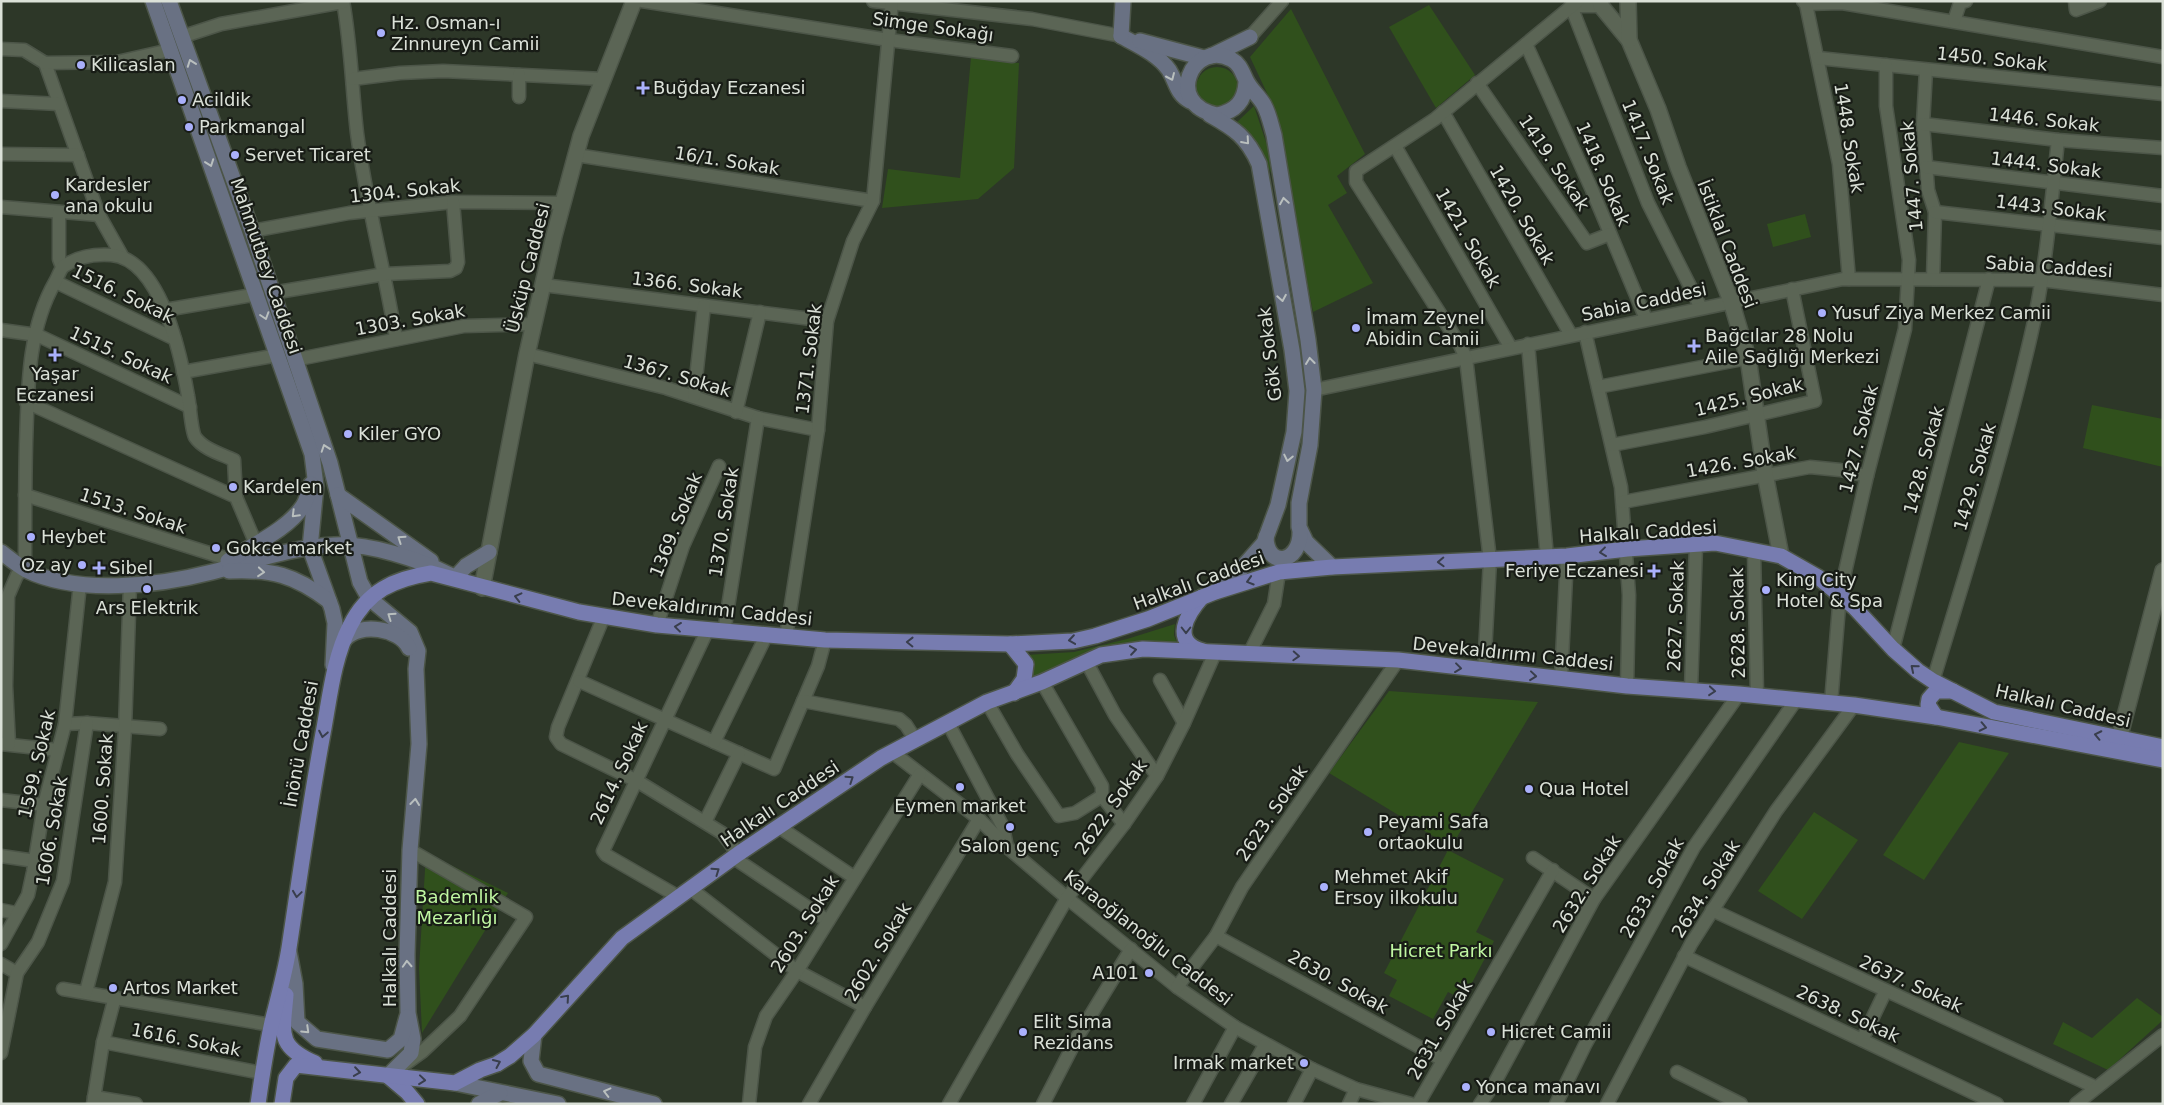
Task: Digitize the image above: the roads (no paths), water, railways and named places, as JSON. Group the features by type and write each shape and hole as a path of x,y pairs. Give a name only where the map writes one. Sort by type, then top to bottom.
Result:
{"main road":[{"name":"Mahmutbey Caddesi","path":"153,1 170,50 265,293 294,360 330,463 351,545"},
{"name":"Mahmutbey Caddesi","path":"169,1 252,231 278,355 312,454 316,470 315,506 310,548"},
{"path":"1121,36 1123,1"},
{"path":"1121,36 1207,57 1222,56 1231,59 1265,106 1274,135 1314,390 1310,445 1299,503 1300,531 1295,552 1290,558 1284,559 1273,556 1269,552 1266,538"},
{"path":"1121,36 1151,53 1168,70 1182,96 1206,113 1217,116 1234,109 1246,92 1244,49 1250,37"},
{"path":"1193,103 1189,95 1188,78 1196,64 1250,37"},
{"name":"Gök Sokak","path":"1206,113 1235,130 1251,146 1259,164 1297,391 1294,432 1278,505 1264,543 1242,568 1208,595"},
{"path":"1276,261 1294,258"},
{"path":"213,572 281,527 304,505 316,470"},
{"path":"338,495 455,578"},
{"path":"1300,531 1312,550 1332,567"},
{"name":"Halkalı Caddesi","path":"1119,629 1208,595 1279,572 1332,567 1567,556 1627,549 1715,543 1781,556 1818,577 1840,594 1893,649 1933,681 1994,712 2162,749"},
{"name":"Halkalı Caddesi","path":"351,545 354,565 369,598 410,632 418,651 416,669 419,744 410,850 407,955 408,1013 413,1039 410,1053 388,1076"},
{"name":"Devekaldırımı Caddesi","path":"213,572 260,557 310,548 351,545 427,564 455,578 482,588 604,616 707,631 825,640 1010,644 1073,641 1119,629"},
{"name":"İnönü Caddesi","path":"258,1104 271,1025 289,951 307,817 332,686 335,623 310,548"},
{"path":"1,552 25,569 52,579 80,584 130,584 170,581 213,572 280,574 299,581 329,602"},
{"path":"455,578 466,566 489,552"},
{"path":"332,686 344,639 350,626 369,598 390,583 406,577 431,573 455,578"},
{"path":"1208,595 1187,618 1184,632 1190,644 1212,653"},
{"path":"344,639 348,635 365,630 386,631 400,636 406,641 416,669"},
{"path":"1010,644 1026,664 1024,679 1014,693"},
{"name":"Devekaldırımı Caddesi","path":"1086,661 1101,655 1144,649 1398,660 1627,686 1691,689 1854,705 1936,717"},
{"name":"Halkalı Caddesi","path":"455,1083 480,1070 504,1061 534,1035 622,938 779,827 892,752 987,702 1042,682 1086,661"},
{"path":"1936,717 1928,704 1932,695 1944,690 1957,692"},
{"name":"Halkalı Caddesi","path":"1936,717 2162,749"},
{"path":"289,951 284,1020 285,1040 289,1049 299,1056 326,1067"},
{"name":"İnönü Caddesi","path":"289,951 295,984 297,1022 312,1036 324,1041 388,1050 401,1039 408,1013"},
{"path":"534,1035 530,1053 531,1062 538,1074 654,1104"},
{"path":"282,1104 286,1078 296,1065 455,1083 558,1104"},
{"path":"388,1076 407,1092 417,1104"},
{"path":"478,1104 500,1093"}],"street":[{"path":"182,37 221,24 343,1 349,36 357,133 370,211 385,274 396,339"},
{"name":"Üsküp Caddesi","path":"482,588 527,354 563,203 581,136 634,1"},
{"name":"Simge Sokağı","path":"642,1 889,40 1012,56"},
{"path":"873,1 1032,19 1121,36"},
{"name":"İstiklal Caddesi","path":"1628,1 1629,40"},
{"path":"2075,1 2076,10 2100,1"},
{"path":"1250,37 1278,2"},
{"path":"1805,2 1844,2 2163,57"},
{"name":"1448. Sokak","path":"1805,2 1839,164 1849,279"},
{"path":"1954,21 1962,2"},
{"name":"1371. Sokak","path":"786,637 818,430 827,321 853,241 873,201 892,3"},
{"path":"1484,671 1490,560 1466,358 1460,345 1356,182 1356,171 1443,112 1575,4 1600,4"},
{"name":"1417. Sokak","path":"1575,4 1648,203 1701,308"},
{"name":"İstiklal Caddesi","path":"1600,4 1629,40 1658,109 1678,168 1731,301 1748,358 1765,474 1781,556"},
{"name":"1418. Sokak","path":"1526,44 1646,319"},
{"path":"1,49 24,50 45,63 117,62 170,50"},
{"name":"1450. Sokak","path":"1818,58 2163,94"},
{"path":"45,63 99,215 122,256 146,275 165,310 175,338 195,436 208,448 234,460 236,497 256,544"},
{"name":"1427. Sokak","path":"1831,703 1840,594 1867,476 1905,329 1909,260 1886,106 1886,65"},
{"name":"1447. Sokak","path":"1926,70 1923,124 1928,190 1935,212 1933,279"},
{"path":"353,79 400,73 443,71 603,79"},
{"path":"519,75 519,96"},
{"name":"1419. Sokak","path":"1477,83 1587,243 1610,234"},
{"path":"1,101 58,104"},
{"name":"1420. Sokak","path":"1443,112 1570,335"},
{"name":"1446. Sokak","path":"1923,124 2058,140 2163,148"},
{"name":"1429. Sokak","path":"1933,681 1993,483 2031,333 2049,225 2058,140"},
{"name":"1421. Sokak","path":"1395,146 1511,348"},
{"path":"1,154 78,155"},
{"name":"16/1. Sokak","path":"576,155 873,201"},
{"name":"1444. Sokak","path":"1926,167 2163,196"},
{"path":"165,310 385,274 450,271 456,268 458,262 452,202"},
{"name":"1304. Sokak","path":"252,231 370,211 452,202 563,203"},
{"path":"1,207 99,215"},
{"path":"57,750 5,744 8,596 18,575 25,569 26,402 29,370 44,302 56,282 62,267 59,259 59,212"},
{"name":"1443. Sokak","path":"1935,212 2163,238"},
{"path":"62,267 82,258 103,254 122,256"},
{"name":"Sabia Caddesi","path":"1314,390 1731,301 1849,279 2041,280 2163,295"},
{"name":"1428. Sokak","path":"1893,649 1989,279"},
{"name":"1516. Sokak","path":"56,282 175,338"},
{"name":"1366. Sokak","path":"543,285 827,321"},
{"name":"1425. Sokak","path":"1612,445 1756,416 1815,400 1792,289"},
{"path":"694,396 704,306"},
{"path":"736,412 760,312"},
{"name":"1303. Sokak","path":"294,360 464,326 534,324"},
{"name":"1515. Sokak","path":"1,330 37,335 190,407"},
{"path":"1585,332 1612,445 1623,502 1629,595 1627,686"},
{"path":"1528,344 1547,557"},
{"name":"1367. Sokak","path":"527,354 694,396 758,418 818,430"},
{"path":"183,372 278,355"},
{"path":"1598,387 1748,358"},
{"path":"26,402 236,497"},
{"name":"1370. Sokak","path":"724,632 758,418"},
{"name":"1369. Sokak","path":"657,625 683,546 719,466"},
{"name":"1426. Sokak","path":"1623,502 1810,467 1840,470 1867,476"},
{"name":"1513. Sokak","path":"25,494 231,560"},
{"name":"2627. Sokak","path":"1691,689 1696,544"},
{"name":"2628. Sokak","path":"1754,551 1757,695"},
{"path":"1561,679 1567,556"},
{"path":"2119,739 2160,597 2163,571"},
{"path":"1249,654 1274,604 1279,572"},
{"name":"1599. Sokak","path":"1,944 28,895 44,805 65,724 80,584"},
{"name":"1600. Sokak","path":"86,992 115,882 125,728 130,584"},
{"path":"604,616 579,681 558,727 556,737 561,744 637,781 722,833 736,856 828,921"},
{"name":"2614. Sokak","path":"677,899 672,893 606,855 603,851 707,631"},
{"path":"714,742 766,636"},
{"path":"579,681 774,769 818,666 825,640"},
{"name":"2622. Sokak","path":"949,1104 1067,898 1124,824 1156,776 1184,723 1212,653"},
{"name":"2623. Sokak","path":"1177,986 1216,936 1242,888 1398,660"},
{"path":"1086,661 1115,715 1156,776"},
{"path":"1160,680 1184,723"},
{"path":"1042,682 1102,786 1102,796 1124,824"},
{"name":"2632. Sokak","path":"1480,1104 1494,1084 1594,899 1739,694"},
{"name":"2633. Sokak","path":"1556,1104 1585,1045 1694,847 1796,700"},
{"path":"803,701 899,719 906,725 916,740"},
{"path":"987,702 1017,754 1059,816 1075,813 1102,796"},
{"name":"2634. Sokak","path":"1606,1104 1684,956 1712,910 1776,811 1854,705"},
{"path":"65,724 87,722 125,728 160,729"},
{"name":"1606. Sokak","path":"1,1053 17,973 38,942 63,881 87,722"},
{"path":"948,723 1003,827 1007,847"},
{"name":"Karaoğlanoğlu Caddesi","path":"892,752 979,819 1007,847 1067,898 1177,986 1235,1027 1265,1045 1356,1089 1407,1103"},
{"path":"705,822 739,753"},
{"name":"2603. Sokak","path":"749,1104 756,1046 766,1016 797,971 920,774"},
{"path":"1,800 44,805"},
{"name":"2602. Sokak","path":"809,1104 865,1007 979,819"},
{"path":"779,827 855,878"},
{"path":"388,1076 422,1052 460,1016 526,917 410,850"},
{"path":"1,856 35,861"},
{"path":"1533,858 1594,899"},
{"name":"2631. Sokak","path":"1418,1104 1553,870"},
{"path":"691,889 797,971 865,1007"},
{"path":"1,910 16,914"},
{"name":"2637. Sokak","path":"1712,910 1885,992 2095,1087"},
{"name":"2630. Sokak","path":"1216,936 1443,1060"},
{"path":"1043,1104 1078,1036 1131,949"},
{"name":"2638. Sokak","path":"1684,956 1997,1104"},
{"path":"1,964 17,973"},
{"path":"63,989 271,1025"},
{"path":"1862,1040 1885,992"},
{"path":"115,997 103,1042 93,1100 136,1104"},
{"path":"1193,1104 1235,1027"},
{"path":"2076,1104 2163,1034"},
{"name":"1616. Sokak","path":"103,1042 262,1073"},
{"path":"1231,1104 1265,1045"},
{"path":"1294,1104 1312,1069"},
{"path":"1677,1072 1741,1104"},
{"path":"1349,1104 1356,1089"}],"place":[{"name":"Hz. Osman-ı Zinnureyn Camii","path":"381,33"},
{"name":"Kilicaslan","path":"81,65"},
{"name":"Buğday Eczanesi","path":"643,88"},
{"name":"Acildik","path":"182,100"},
{"name":"Parkmangal","path":"189,127"},
{"name":"Servet Ticaret","path":"235,155"},
{"name":"Kardesler ana okulu","path":"55,195"},
{"name":"Yusuf Ziya Merkez Camii","path":"1822,313"},
{"name":"İmam Zeynel Abidin Camii","path":"1356,328"},
{"name":"Bağcılar 28 Nolu Aile Sağlığı Merkezi","path":"1694,346"},
{"name":"Yaşar Eczanesi","path":"55,355"},
{"name":"Kiler GYO","path":"348,434"},
{"name":"Kardelen","path":"233,487"},
{"name":"Heybet","path":"31,537"},
{"name":"Gokce market","path":"216,548"},
{"name":"Oz ay","path":"82,565"},
{"name":"Sibel","path":"99,568"},
{"name":"Feriye Eczanesi","path":"1654,571"},
{"name":"Ars Elektrik","path":"147,589"},
{"name":"King City Hotel & Spa","path":"1766,590"},
{"name":"Eymen market","path":"960,787"},
{"name":"Qua Hotel","path":"1529,789"},
{"name":"Salon genç","path":"1010,827"},
{"name":"Peyami Safa ortaokulu","path":"1368,832"},
{"name":"Mehmet Akif Ersoy ilkokulu","path":"1324,887"},
{"name":"A101","path":"1149,973"},
{"name":"Artos Market","path":"113,988"},
{"name":"Elit Sima Rezidans","path":"1023,1032"},
{"name":"Hicret Camii","path":"1491,1032"},
{"name":"Irmak market","path":"1304,1063"},
{"name":"Yonca manavı","path":"1466,1087"}],"park label":[{"name":"Bademlik Mezarlığı","path":"457,908"},
{"name":"Hicret Parkı","path":"1441,951"}]}
